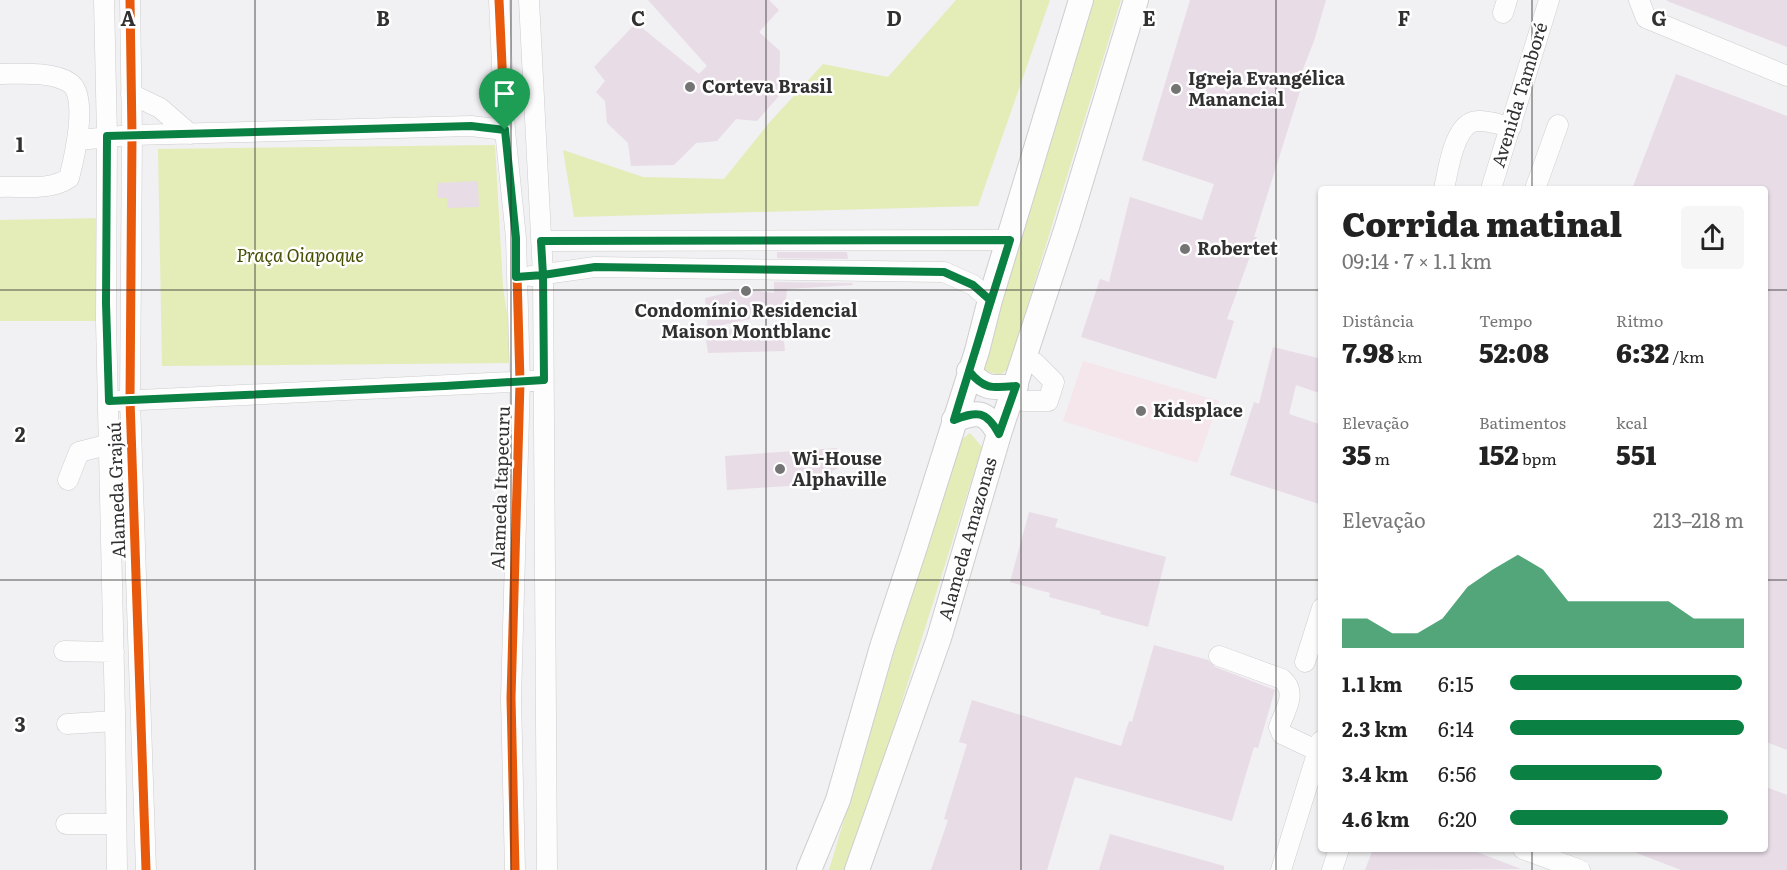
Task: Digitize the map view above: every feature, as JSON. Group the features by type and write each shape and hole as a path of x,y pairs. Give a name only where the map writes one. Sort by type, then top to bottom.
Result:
{"main road":[{"path":"808,870 838,800 882,647 977,351 990,300 1081,0"},
{"name":"Alameda Amazonas","path":"857,870 939,638 999,434 1025,359 1136,0"},
{"path":"969,371 981,384 1013,392"},
{"path":"954,420 975,414 984,415 990,419 999,434"}],"street":[{"name":"Alameda Grajaú","path":"104,0 107,136 106,312 116,718 117,870"},
{"name":"Alameda Grajaú","path":"130,0 132,135 130,400 146,870"},
{"name":"Alameda Itapecuru","path":"499,0 505,130 516,238 520,382 511,698 515,870"},
{"path":"530,0 543,275 547,870"},
{"name":"Avenida Tamboré","path":"1492,186 1549,0"},
{"path":"1639,0 1646,18 1787,76"},
{"path":"500,43 532,46"},
{"path":"0,74 56,77 72,84 78,96 78,140 69,178 63,183 52,186 0,187"},
{"path":"131,94 160,108 190,134"},
{"path":"1445,186 1455,144 1461,131 1469,123 1478,121 1511,127"},
{"path":"1536,186 1558,125"},
{"path":"78,140 132,135 471,126 505,130"},
{"path":"944,272 953,239"},
{"path":"541,241 1010,240"},
{"path":"516,277 595,267 944,272 973,285 990,300"},
{"path":"1013,392 1024,401 1048,401 1054,382 1035,363 1025,359"},
{"path":"109,401 544,380"},
{"path":"68,480 79,452 110,444"},
{"path":"1305,662 1318,621"},
{"path":"513,641 545,641"},
{"path":"64,651 114,652"},
{"path":"1219,656 1282,679 1289,685 1290,698 1279,727 1282,734 1318,756 1281,870"},
{"path":"67,724 116,718 126,711 141,720"},
{"path":"66,824 116,824"},
{"path":"1332,870 1338,852"},
{"path":"1531,852 1580,870"}],"shaded area":[{"name":"Kidsplace","path":"1083,361 1219,401 1197,463 1063,421"}],"green space":[{"path":"956,0 1050,0 978,206 574,217 563,150 643,177 724,179 769,123 823,64 888,77"},
{"path":"1090,0 1121,0 1008,369 1000,375 983,370 983,356"},
{"name":"Praça Oiapoque","path":"495,145 510,363 162,366 158,149"},
{"path":"106,218 106,321 0,321 0,220"},
{"path":"970,433 982,447 849,870 829,870 924,552 961,440"}],"building":[{"name":"Corteva Brasil","path":"648,0 769,0 779,10 759,32 780,51 779,96 757,121 736,119 717,141 696,143 674,165 631,166 628,143 607,123 605,101 596,92 605,81 594,67 636,23 699,74 707,66"},
{"path":"1190,0 1326,0 1301,74 1305,75 1254,237 1257,237 1227,319 1234,321 1216,379 1081,337 1100,279 1109,282 1130,197 1202,220 1214,184 1142,160"},
{"path":"1787,0 1787,47 1667,1"},
{"path":"1676,74 1787,116 1787,750 1768,743 1768,186 1633,186"},
{"path":"478,181 479,207 448,208 447,198 438,198 437,183"},
{"path":"777,252 847,252 848,259 777,258"},
{"path":"774,282 852,283 853,285 787,289 785,311 709,328 783,333 785,351 708,353 705,333 708,333 705,298 743,289 774,293"},
{"path":"1273,347 1318,358 1318,393 1296,385 1289,414 1318,424 1318,504 1230,475 1254,402 1259,404"},
{"name":"Wi-House Alphaville","path":"837,448 838,468 832,471 832,483 727,490 725,456"},
{"path":"1029,512 1058,519 1055,527 1166,557 1148,627 1100,614 1101,611 1049,597 1050,593 1010,582"},
{"path":"1154,645 1208,660 1215,667 1275,690 1258,748 1254,747 1232,821 1075,777 1047,870 931,870 948,820 944,819 967,744 959,742 972,700 1121,746 1129,721 1132,722"},
{"path":"1768,788 1787,795 1787,870 1681,870 1634,852 1768,852"},
{"path":"1110,834 1224,866 1224,870 1099,870"},
{"path":"1372,852 1477,852 1521,869 1365,870"}],"cycle path":[{"path":"130,0 132,135 130,400 146,870"},
{"path":"499,0 505,130 516,238 520,382 511,698 515,870"},
{"path":"516,277 595,267 944,272 973,285 990,300"}],"place":[{"name":"Corteva Brasil","path":"690,87"},
{"name":"Igreja Evangélica Manancial","path":"1176,89"},
{"name":"Robertet","path":"1185,249"},
{"name":"Condomínio Residencial Maison Montblanc","path":"746,291"},
{"name":"Kidsplace","path":"1141,411"},
{"name":"Wi-House Alphaville","path":"780,469"}],"route":[{"path":"505,130 471,126 107,136 106,303 109,401 544,380 543,275 571,270 595,267 944,272 973,285 990,300 977,351 969,371 954,420 967,415 984,415 990,419 999,434 1016,386 988,387 975,379 969,371 977,351 990,300 1010,240 541,241 543,275 516,277 516,238 505,130"}]}
